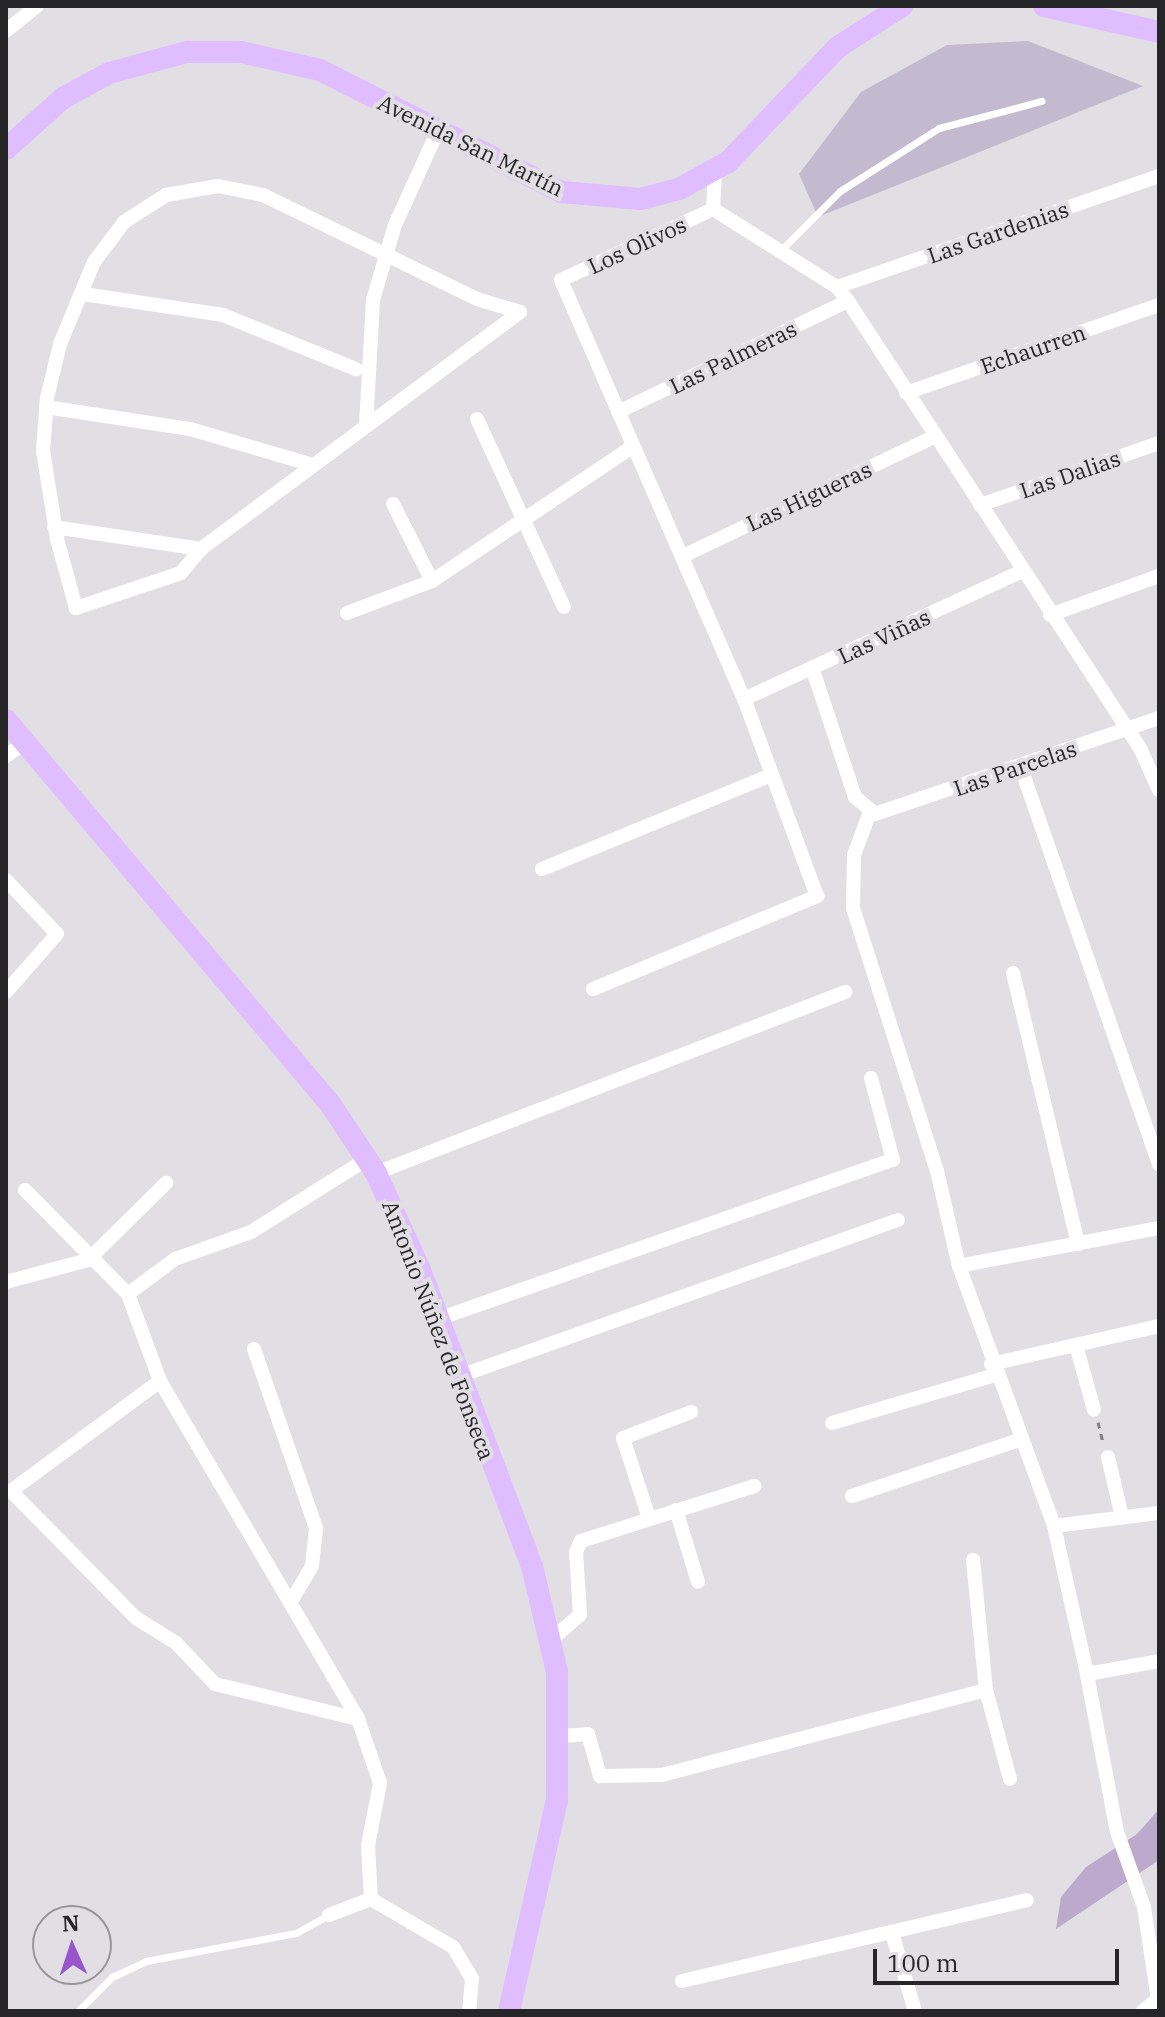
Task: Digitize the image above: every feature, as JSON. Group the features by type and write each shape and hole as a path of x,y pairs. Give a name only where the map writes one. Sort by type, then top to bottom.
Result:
{"main road":[{"name":"Avenida San Martín","path":"6,149 63,98 109,73 161,57 214,51 268,55 320,70 544,185 581,197 650,197 715,172 852,34 902,6"},
{"path":"1044,6 1159,32"},
{"name":"Antonio Núñez de Fonseca","path":"6,720 305,1073 371,1166 438,1319 457,1377 532,1566 551,1640 561,1736 552,1831 509,2011"}],"street":[{"path":"6,31 37,6"},
{"path":"366,426 366,349 385,255 438,130"},
{"path":"715,172 713,209 837,287 848,301 1123,731 1140,748 1159,790"},
{"name":"Las Gardenias","path":"837,287 1159,176"},
{"path":"200,187 263,195 385,255 477,299 520,312 201,549 181,573 76,608 54,527 45,478 46,407 60,344 94,262 124,222 159,199 200,187"},
{"name":"Los Olivos","path":"618,412 561,280 713,209"},
{"path":"83,294 223,315 356,369"},
{"name":"Las Palmeras","path":"618,412 848,301"},
{"name":"Echaurren","path":"906,393 1159,305"},
{"path":"46,407 178,427 313,465"},
{"path":"593,989 817,896 744,699 618,412"},
{"path":"477,419 525,517 564,607"},
{"name":"Las Higueras","path":"683,556 936,436"},
{"name":"Las Dalias","path":"980,505 1159,443"},
{"path":"347,613 432,581 632,447"},
{"path":"393,504 432,581"},
{"path":"54,527 201,549"},
{"name":"Las Viñas","path":"744,699 813,670 1022,571"},
{"path":"1050,615 1159,576"},
{"path":"813,670 855,797 870,812 854,855 853,908 937,1171 959,1266 993,1369 1054,1526 1087,1674 1117,1832 1144,1907 1158,1999 1143,2011"},
{"name":"Las Parcelas","path":"870,812 887,813 1159,718"},
{"path":"6,756 25,742"},
{"path":"1020,765 1152,1123 1159,1164"},
{"path":"542,869 771,775"},
{"path":"6,880 57,934 6,992"},
{"path":"1013,973 1078,1244"},
{"path":"128,1294 175,1259 251,1232 371,1166 845,992"},
{"path":"438,1319 893,1160 871,1078"},
{"path":"6,1282 88,1260 166,1183"},
{"path":"25,1190 88,1260 128,1294 160,1381 358,1719 380,1783 368,1846 371,1899"},
{"path":"457,1377 898,1220"},
{"path":"959,1266 1159,1228"},
{"path":"832,1423 993,1369 1076,1345 1159,1326"},
{"path":"1076,1345 1094,1410"},
{"path":"254,1349 316,1528 312,1566 290,1603"},
{"path":"160,1381 11,1491 136,1618 176,1643 215,1684 358,1719"},
{"path":"649,1518 623,1438 691,1412"},
{"path":"852,1496 1022,1439"},
{"path":"1108,1457 1122,1517"},
{"path":"551,1640 580,1615 578,1544 649,1518 754,1486"},
{"path":"676,1510 698,1582"},
{"path":"1054,1526 1159,1513"},
{"path":"973,1560 986,1690 1010,1779"},
{"path":"1087,1674 1159,1661"},
{"path":"561,1736 588,1734 600,1776 662,1775 986,1690"},
{"path":"329,1915 371,1899"},
{"path":"371,1899 460,1954 472,1979 469,2011"},
{"path":"682,1981 1027,1900"},
{"path":"892,1933 915,2011"}],"lane":[{"path":"780,251 840,191 939,128 1041,101"},
{"path":"78,2011 112,1977 146,1961 296,1933 329,1915"}],"path":[{"path":"1094,1410 1108,1457"}],"shaded area":[{"path":"1028,41 1143,86 818,217 799,174 861,92 947,45"},
{"path":"1159,1809 1159,1860 1056,1929 1061,1897 1086,1867 1137,1834"}]}
